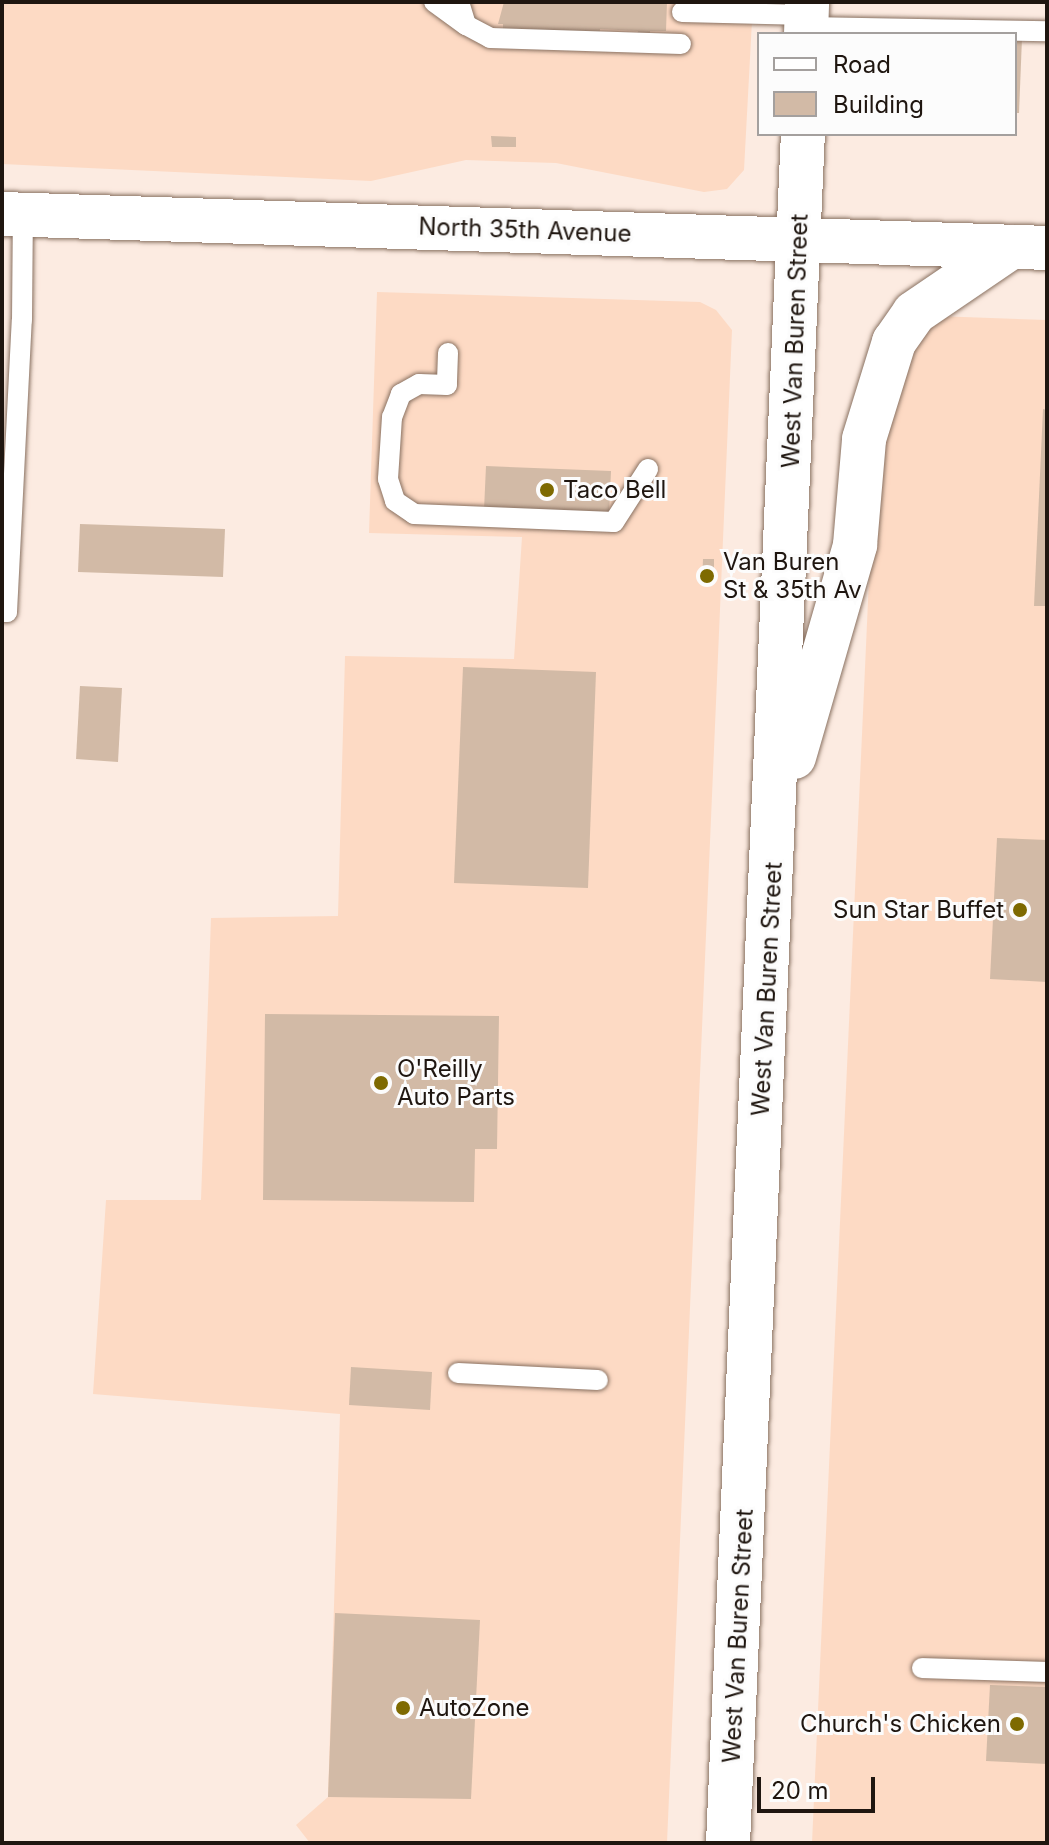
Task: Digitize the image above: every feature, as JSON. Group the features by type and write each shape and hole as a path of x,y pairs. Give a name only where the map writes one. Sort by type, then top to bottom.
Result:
{"main road":[{"name":"West Van Buren Street","path":"728,1843 803,136"},
{"name":"North 35th Avenue","path":"12,214 1029,248"},
{"path":"774,825 855,545 864,439 894,342 914,313 1029,248"}],"lane":[{"path":"434,2 490,38 681,44"},
{"path":"459,2 466,25"},
{"path":"682,12 1047,31"},
{"path":"2,612 7,612 12,214"},
{"path":"448,353 447,385 419,384 401,394 392,417 388,479 395,501 414,514 614,522 648,469"},
{"path":"458,1373 598,1380"},
{"path":"922,1668 1047,1672"}],"shaded area":[{"path":"2,2 753,2 744,170 727,189 704,192 556,163 466,160 371,181 2,164"},
{"path":"377,292 700,302 716,310 732,330 667,1843 310,1843 296,1825 328,1797 340,1414 93,1394 106,1200 201,1200 211,918 338,916 345,656 514,659 522,537 369,533"},
{"path":"936,316 1047,320 1047,1843 812,1843 876,424 915,331"}],"building":[{"path":"504,2 667,2 666,31 650,31 650,37 637,37 638,31 600,29 600,36 503,33 503,24 498,24"},
{"path":"1017,38 1022,38 1019,113"},
{"path":"491,136 516,137 516,147 492,147"},
{"path":"1043,409 1047,410 1047,606 1034,606"},
{"name":"Taco Bell","path":"486,466 611,471 609,515 484,510"},
{"path":"80,524 225,529 223,577 78,572"},
{"path":"703,559 714,559 714,583 702,583"},
{"path":"463,667 596,672 588,888 454,883"},
{"path":"80,686 122,688 118,762 76,759"},
{"name":"Sun Star Buffet","path":"997,838 1047,840 1047,982 990,979"},
{"name":"O'Reilly Auto Parts","path":"265,1014 499,1016 497,1149 475,1149 474,1202 263,1200"},
{"path":"351,1367 432,1372 430,1410 349,1405"},
{"name":"AutoZone","path":"335,1613 480,1620 471,1799 328,1797"},
{"name":"Church's Chicken","path":"990,1685 1047,1687 1047,1764 986,1761"}],"place":[{"name":"Taco Bell","path":"547,490"},
{"name":"Van Buren St & 35th Av","path":"707,576"},
{"name":"Sun Star Buffet","path":"1020,910"},
{"name":"O'Reilly Auto Parts","path":"381,1083"},
{"name":"AutoZone","path":"403,1708"},
{"name":"Church's Chicken","path":"1017,1724"}]}
